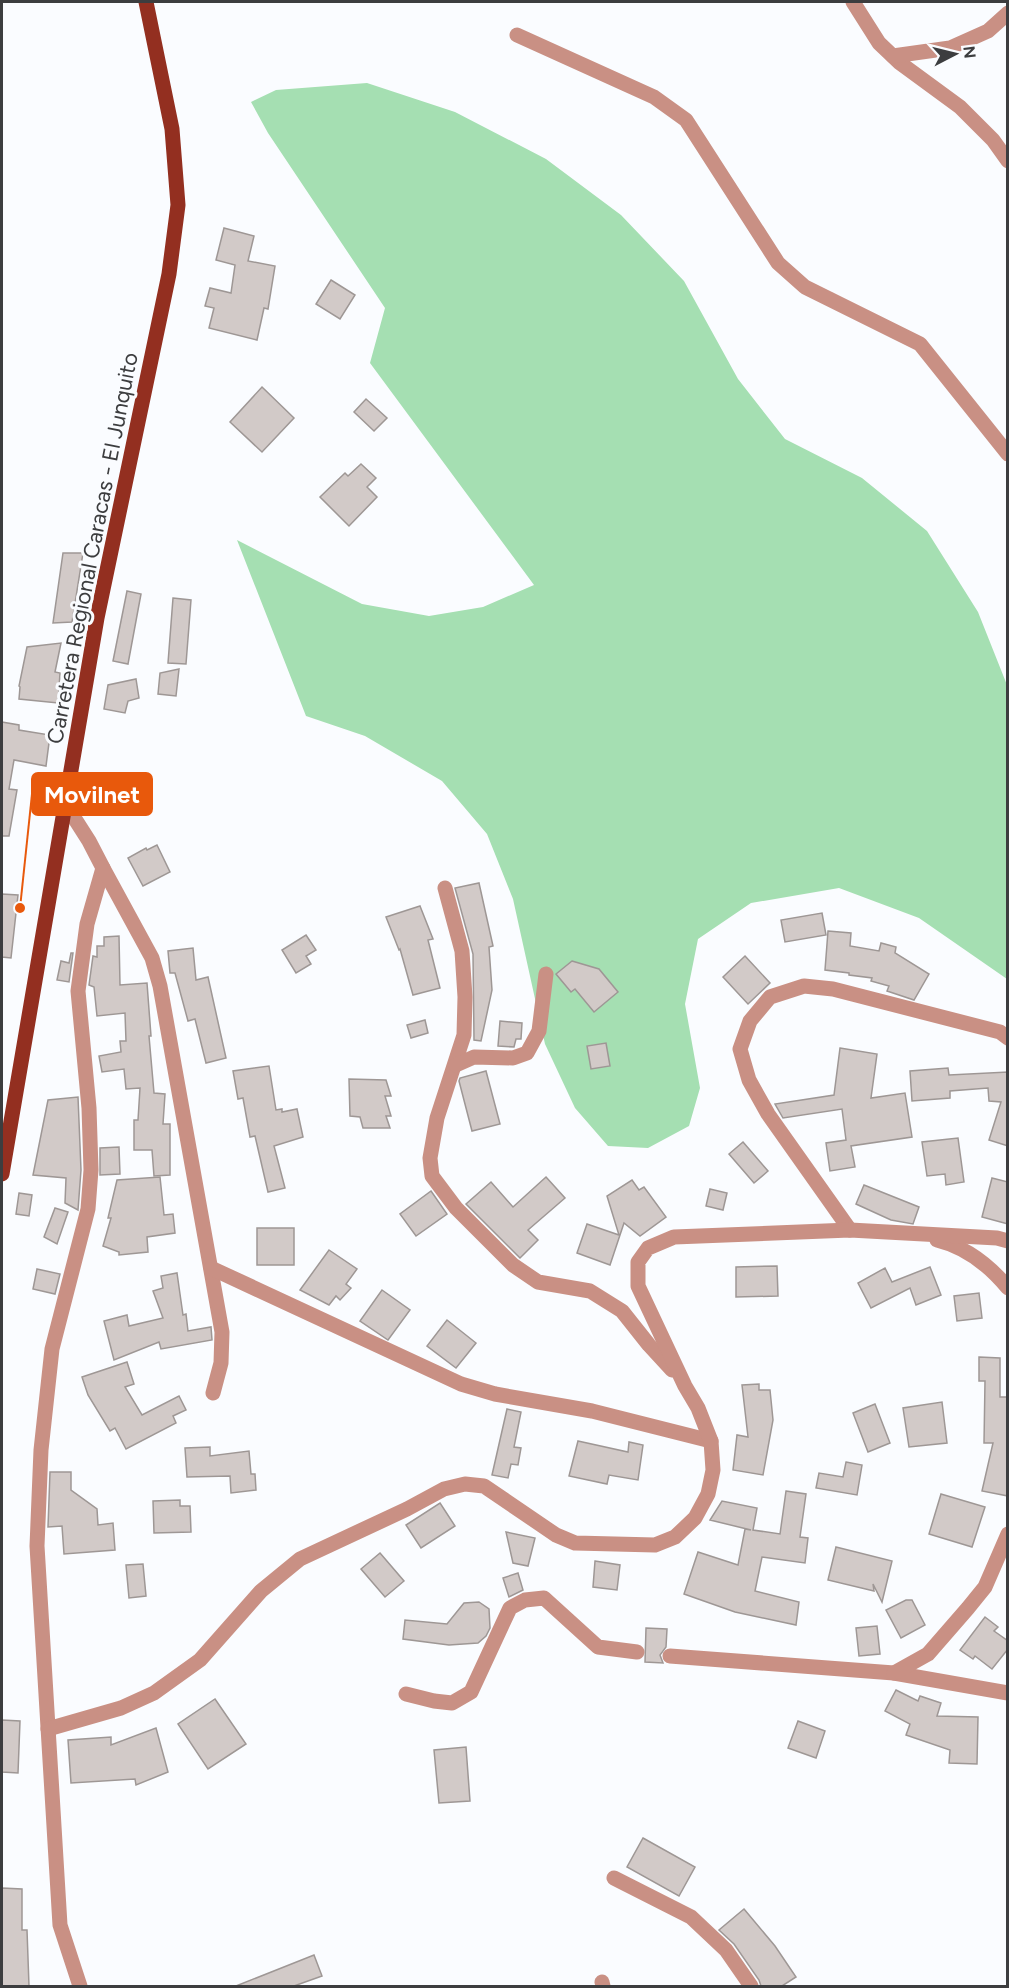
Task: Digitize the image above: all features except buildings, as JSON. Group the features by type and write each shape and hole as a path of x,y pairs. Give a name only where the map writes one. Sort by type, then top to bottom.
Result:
{"main road":[{"name":"Carretera Regional Caracas - El Junquito","path":"2,1174 98,618 170,274 178,206 172,129 146,2"}],"street":[{"path":"853,2 879,43 960,107 993,140 1008,161"},
{"path":"893,56 950,48 988,31 1008,13"},
{"path":"517,35 654,97 686,120 778,263 805,287 920,345 1008,454"},
{"path":"66,805 89,841 152,958 160,986 222,1332 221,1363 213,1394"},
{"path":"80,1986 60,1924 37,1546 41,1450 52,1349 88,1209 91,1170 89,1108 78,991 87,924 103,868"},
{"path":"445,888 462,951 464,1035 437,1118 430,1158 432,1176 456,1208 513,1265 538,1282 590,1291 622,1311 685,1386"},
{"path":"456,1065 474,1057 513,1058 527,1053 539,1032 546,974"},
{"path":"850,1230 768,1114 749,1080 740,1049 750,1021 770,997 804,986 833,989 1000,1032 1008,1038"},
{"path":"48,1729 121,1708 154,1693 200,1660 261,1591 300,1559 407,1509 444,1489 465,1484 484,1486 556,1535 575,1543 655,1545 675,1537 695,1518 708,1494 713,1470 711,1441 698,1408 685,1386 638,1286 638,1263 648,1248 674,1237 850,1230 997,1238 1008,1241"},
{"path":"908,1234 950,1243 971,1254 997,1274 1008,1288"},
{"path":"211,1268 461,1384 495,1394 592,1411 711,1441"},
{"path":"894,1673 928,1653 968,1608 985,1587 1008,1534"},
{"path":"406,1694 452,1703 471,1692 510,1608 525,1600 544,1598 598,1647 637,1652"},
{"path":"670,1656 894,1673 1008,1693"},
{"path":"614,1878 691,1917 726,1950 751,1986"}],"green space":[{"path":"367,83 455,112 546,159 621,215 684,281 738,379 785,439 862,478 927,531 978,612 1007,685 1007,979 919,918 839,888 751,903 698,939 685,1004 700,1088 689,1126 648,1148 608,1146 575,1108 545,1044 513,899 487,834 442,781 365,736 306,716 237,540 362,604 429,616 483,607 534,585 370,363 385,308 268,133 251,102 276,90"}],"place":[{"name":"Movilnet","path":"20,908"}]}
